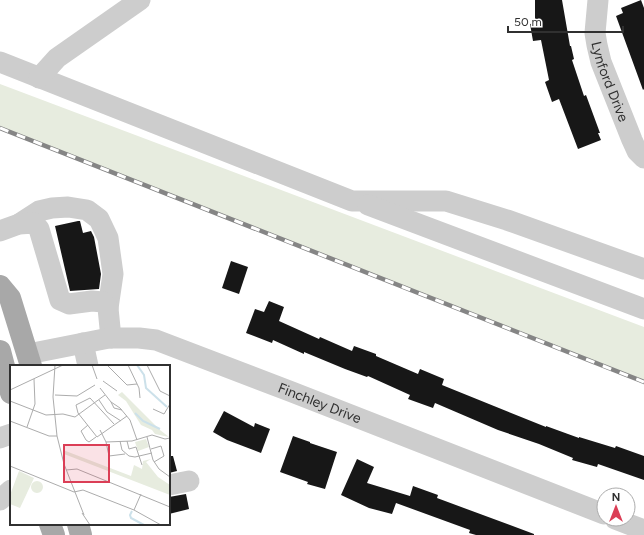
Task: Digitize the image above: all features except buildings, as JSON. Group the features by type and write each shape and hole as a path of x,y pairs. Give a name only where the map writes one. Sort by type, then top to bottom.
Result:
{"main road":[{"path":"0,286 10,298 29,360"},
{"path":"0,351 10,389"},
{"path":"50,525 54,535"},
{"path":"78,525 81,535"}],"street":[{"path":"39,78 57,58 140,0"},
{"name":"Lynford Drive","path":"598,0 595,33 601,62 632,140 637,151 644,158"},
{"path":"0,62 352,201 446,201 507,220 644,269"},
{"path":"356,201 644,309"},
{"path":"10,227 39,211 52,208 68,207 87,210 99,219 108,238 113,274 108,308 111,338"},
{"path":"10,227 34,223 39,229 60,300 69,304 92,301 103,302 108,308"},
{"name":"Finchley Drive","path":"29,360 83,343 111,338 139,338 156,340 596,511"},
{"path":"83,343 88,365"},
{"path":"0,438 10,434"},
{"path":"170,485 189,481"},
{"path":"0,500 10,491"}],"shaded area":[{"path":"0,84 644,327 644,381 0,128"}],"railway":[{"path":"0,128 644,382"}]}
